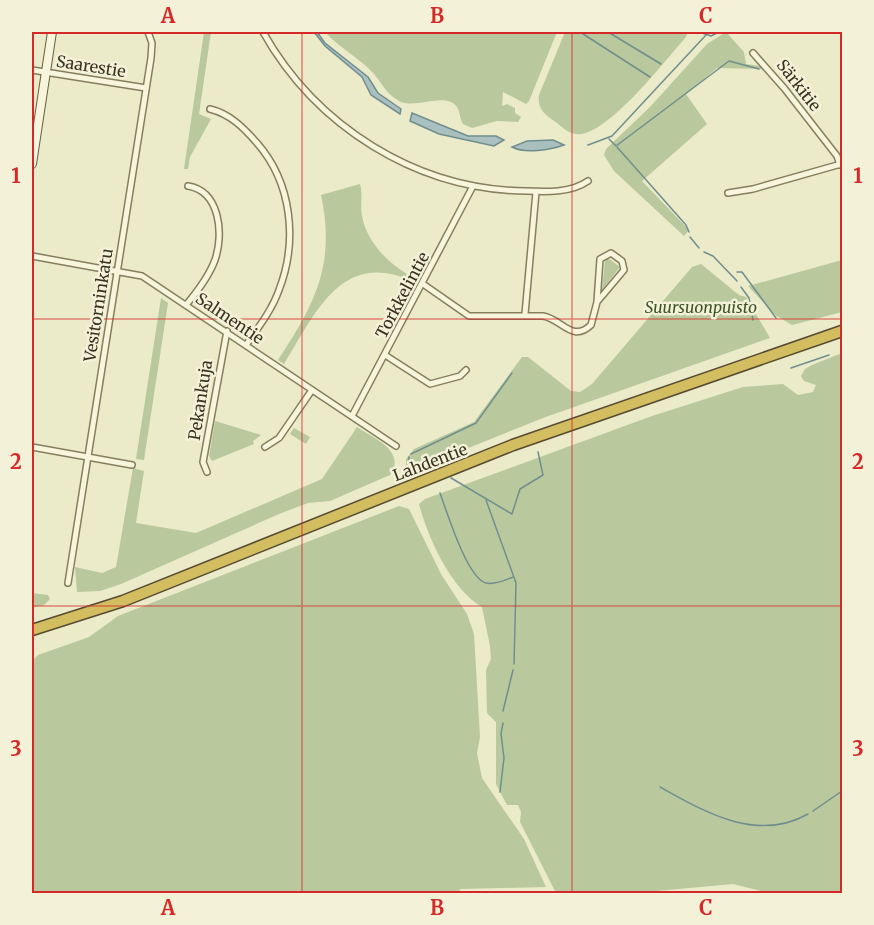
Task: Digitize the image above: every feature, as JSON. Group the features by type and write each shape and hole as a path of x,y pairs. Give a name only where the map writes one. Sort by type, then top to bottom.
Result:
{"highway":[{"name":"Lahdentie","path":"32,630 123,601 513,445 843,332"}],"street":[{"path":"32,164 52,32"},
{"name":"Vesitorninkatu","path":"69,583 146,88 152,43 148,32"},
{"path":"263,32 297,82 347,130 408,166 473,186 536,192 570,189 588,181"},
{"name":"Särkitie","path":"753,53 784,88 841,164"},
{"name":"Saarestie","path":"32,70 146,88"},
{"path":"210,109 222,112 233,119 261,147 279,179 288,212 290,246 283,278 276,298 246,345"},
{"path":"728,193 753,189 841,164"},
{"path":"186,305 211,269 219,240 216,212 207,194 198,187 188,186"},
{"name":"Torkkelintie","path":"352,416 473,186"},
{"path":"525,314 536,192"},
{"path":"423,284 469,316 525,314 549,317 571,332 578,333 591,325 597,302 600,260 604,255 611,253 625,264 624,270 597,302"},
{"name":"Salmentie","path":"32,256 142,276 396,446"},
{"name":"Pekankuja","path":"207,472 204,462 227,332"},
{"path":"385,355 430,384 460,376 466,370"},
{"path":"265,447 279,438 312,390"},
{"path":"32,447 132,465"}],"green space":[{"path":"204,32 211,32 199,114 211,119 190,157 188,169 184,169"},
{"path":"325,32 557,32 529,101 526,104 503,92 502,106 507,104 515,108 515,113 521,117 518,122 497,121 472,128 463,124 457,107 452,103 438,100 414,103 399,101 388,92 368,68"},
{"path":"565,32 688,32 665,62 623,107 594,129 575,134 568,132 546,115 539,105 539,95"},
{"path":"726,32 744,52 746,64 761,66 763,69 717,68 686,94 707,124 642,181 689,230 684,236 614,171 604,155 606,149 650,107 707,44"},
{"path":"360,184 362,216 370,237 392,263 420,281 418,284 392,274 370,273 351,279 335,290 321,305 284,364 278,360 312,301 324,263 326,242 321,195"},
{"path":"608,258 620,267 602,290 605,260"},
{"path":"842,260 842,312 792,325 775,315 748,286"},
{"name":"Suursuonpuisto","path":"701,264 739,295 746,297 770,338 543,418 409,472 406,471 406,459 414,449 474,422 522,357 528,357 571,391 580,392 592,384 692,267"},
{"path":"161,298 168,303 144,460 136,459"},
{"path":"842,353 842,893 769,893 733,884 635,893 556,893 520,822 521,812 518,805 507,805 496,784 496,722 487,713 486,670 491,659 490,646 482,607 460,588 442,562 428,532 419,504 425,499 652,416 743,387 783,384 798,395 813,392 816,385 804,381 801,376 805,369"},
{"path":"215,421 261,435 253,441 254,444 212,461 209,456"},
{"path":"357,427 386,446 391,452 394,466 390,475 330,501 308,503 279,514 121,584 100,591 77,592 75,567 102,573 116,567 133,468 144,471 136,523 196,533 322,479"},
{"path":"294,428 310,437 306,444 290,434"},
{"path":"399,506 409,509 441,574 467,614 474,634 480,737 477,753 482,778 524,839 546,887 460,889 459,894 32,893 32,661 38,655 89,637 118,616"},
{"path":"32,593 48,595 50,599 44,605 32,608"}],"water":[{"path":"314,32 317,32 325,43 368,77 378,93 401,109 400,114 371,95 362,77 325,46"},
{"path":"412,113 468,136 496,136 504,140 494,146 439,134 410,121"},
{"path":"553,140 564,145 538,150 512,147 527,141"}],"waterway":[{"path":"580,32 650,77"},
{"path":"608,32 661,64"},
{"path":"702,33 711,36 719,32"},
{"path":"588,145 612,136 706,35"},
{"path":"609,139 616,146 729,61 759,69"},
{"path":"617,147 686,225 689,232"},
{"path":"690,237 699,248"},
{"path":"704,252 713,256 737,281"},
{"path":"737,272 742,272 776,318"},
{"path":"741,287 749,298 753,320"},
{"path":"791,368 829,355"},
{"path":"411,454 476,423 512,373"},
{"path":"451,478 512,514 520,489 543,475 538,452"},
{"path":"407,474 409,457"},
{"path":"440,493 458,543 472,570 486,583 500,582 513,577"},
{"path":"486,500 516,583 514,664"},
{"path":"503,711 513,670"},
{"path":"500,792 504,758 501,734 503,723"},
{"path":"660,787 713,814 751,825 770,826 789,822 808,814"},
{"path":"813,811 842,791"}]}
